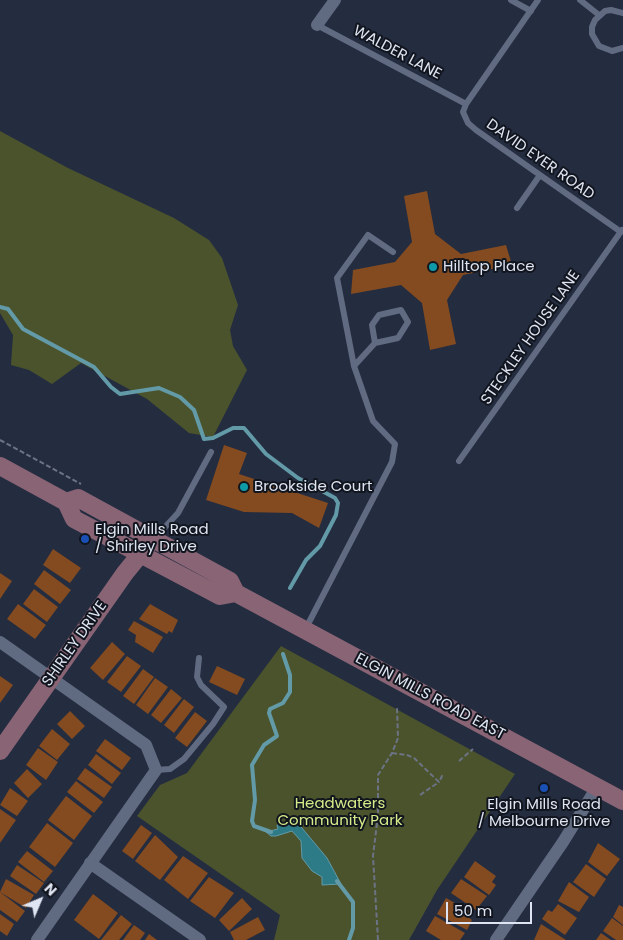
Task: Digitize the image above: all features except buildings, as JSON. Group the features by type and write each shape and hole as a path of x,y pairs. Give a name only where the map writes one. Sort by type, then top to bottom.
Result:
{"main road":[{"name":"ELGIN MILLS ROAD EAST","path":"0,466 66,502 74,519 220,596 236,593"},
{"name":"ELGIN MILLS ROAD EAST","path":"66,502 78,498 230,581 236,593 623,801"},
{"name":"SHIRLEY DRIVE","path":"0,751 141,554 154,539"}],"street":[{"path":"317,25 335,0"},
{"path":"0,642 146,744 156,770 37,940"},
{"path":"496,940 563,842 597,787"},
{"path":"90,863 200,940"}],"lane":[{"path":"511,0 531,11"},
{"path":"466,104 538,0"},
{"path":"580,0 599,15"},
{"path":"623,12 612,10 599,15 592,27 595,40 606,50 612,51 623,48"},
{"name":"WALDER LANE","path":"317,25 466,104"},
{"name":"DAVID EYER ROAD","path":"466,104 463,112 468,123 622,231"},
{"path":"517,208 540,175"},
{"name":"STECKLEY HOUSE LANE","path":"459,461 622,231"},
{"path":"305,630 392,462 395,444 373,421 354,366 336,278 368,235 393,252"},
{"path":"354,366 375,343 398,338 408,322 401,310 379,315 372,325 375,343"},
{"path":"154,539 178,513 211,452"},
{"path":"156,770 170,769 184,759 213,724 224,706 200,685 196,676 199,658"}],"path":[{"path":"0,440 83,485"},
{"path":"378,940 373,856 378,815 378,775 392,753 398,738 397,707"},
{"path":"459,761 473,749"},
{"path":"392,753 414,758 439,782"},
{"path":"420,794 439,782 443,774"}],"green space":[{"path":"0,131 68,168 174,218 209,240 222,258 238,305 230,330 233,346 247,370 213,437 189,433 147,399 81,363 52,384 29,370 11,365 13,335 0,313"},
{"name":"Headwaters Community Park","path":"281,646 515,774 437,890 409,940 274,940 280,915 137,816 160,785 187,773"}],"shaded area":[{"path":"292,821 297,822 327,858 341,884 322,885 322,877 312,871 302,858 301,841 292,831 276,836 271,836 266,832 278,829 277,825"}],"waterway":[{"path":"0,307 8,309 23,329 94,367 111,387 120,394 159,388 180,397 194,410 204,439 213,438 233,428 244,428 266,454 298,478 335,498 338,503 336,515 320,546 306,560 290,588"},
{"path":"271,832 254,826 252,821 255,800 252,765 264,745 277,736 269,713 270,709 283,703 290,692 290,675 283,654"},
{"path":"337,881 353,902 353,928 349,940"}],"place":[{"name":"Hilltop Place","path":"433,267"},
{"name":"Brookside Court","path":"244,487"},
{"name":"Elgin Mills Road / Shirley Drive","path":"85,539"},
{"name":"Elgin Mills Road / Melbourne Drive","path":"544,788"}]}
